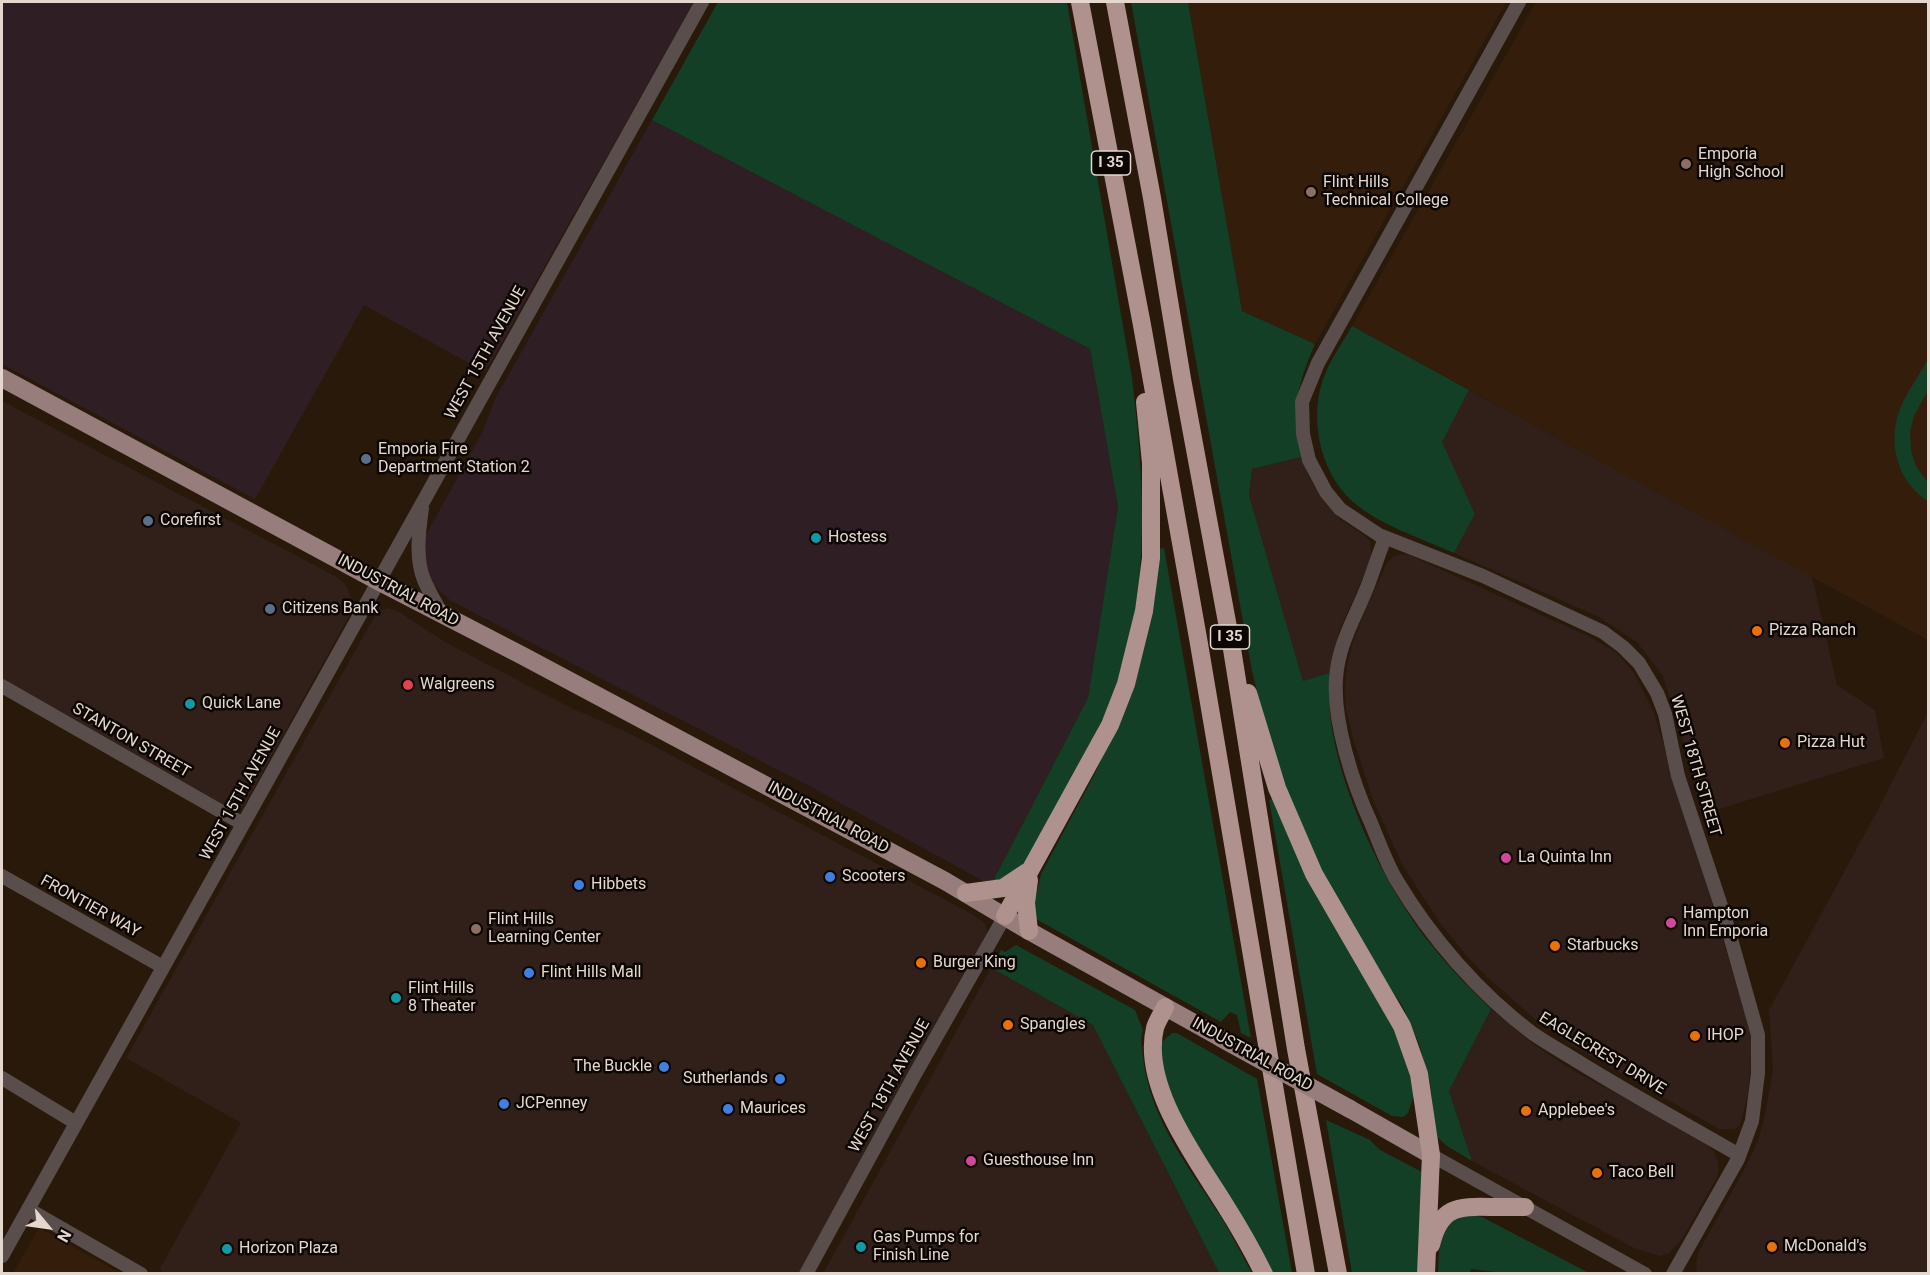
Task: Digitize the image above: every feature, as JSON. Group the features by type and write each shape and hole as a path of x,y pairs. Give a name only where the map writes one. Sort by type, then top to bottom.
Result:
{"highway":[{"name":"I 35","path":"1080,2 1142,325 1200,650 1306,1274"},
{"name":"I 35","path":"1115,2 1232,649 1296,1048 1338,1274"},
{"path":"1005,916 1110,725 1126,684 1141,622 1150,558 1152,524 1151,463 1145,407 1142,325"},
{"path":"1232,649 1277,788 1314,874 1402,1026 1419,1074 1431,1155 1426,1272"},
{"path":"966,893 1003,888 1031,869"},
{"path":"1029,932 1026,903 1031,869"},
{"path":"1165,1007 1155,1027 1153,1051 1159,1080 1173,1122 1225,1204 1264,1274"},
{"path":"1426,1272 1434,1233 1443,1217 1459,1208 1466,1207 1525,1207"}],"main road":[{"name":"INDUSTRIAL ROAD","path":"2,378 378,581 966,893 1029,932 1431,1155"}],"street":[{"name":"WEST 15TH AVENUE","path":"2,1256 702,2"},
{"name":"WEST 18TH STREET","path":"1519,2 1316,370 1302,402 1303,434 1309,460 1326,492 1340,509 1384,538 1483,576 1603,632 1623,646 1639,663 1657,693 1665,714 1678,776 1725,918 1758,1035 1758,1073 1752,1121 1739,1155 1673,1274"},
{"path":"423,500 418,545 420,566 423,579 442,615"},
{"name":"EAGLECREST DRIVE","path":"1384,538 1338,659 1335,681 1337,711 1361,801 1396,880 1455,962 1533,1033 1601,1076 1739,1155"},
{"name":"STANTON STREET","path":"2,686 243,824"},
{"name":"FRONTIER WAY","path":"2,876 163,967"},
{"name":"WEST 18TH AVENUE","path":"806,1274 914,1076 1005,916"},
{"path":"2,1078 76,1123"},
{"name":"INDUSTRIAL ROAD","path":"1431,1155 1645,1274"},
{"path":"28,1209 141,1274"}],"shaded area":[{"path":"2,2 694,2 485,372 364,305 255,499 2,364"},
{"name":"Flint Hills Technical College","path":"1188,2 1506,2 1315,344 1242,311"},
{"name":"Emporia High School","path":"1536,2 1928,2 1928,640 1352,326"},
{"path":"652,120 1090,349 1118,507 1088,698 992,883 987,883 813,788 451,601 432,584 424,565 426,535 482,433 496,397"},
{"path":"1469,390 1812,576 1837,685 1875,710 1884,758 1706,813 1663,676 1637,642 1599,617 1454,553 1475,514 1441,442"},
{"path":"2,401 337,577 349,590 352,604 349,616 241,808 229,808 2,678"},
{"path":"1301,457 1309,477 1327,505 1340,519 1370,541 1372,558 1339,631 1329,673 1303,681 1249,495 1252,469"},
{"path":"1409,555 1588,636 1616,652 1634,673 1654,713 1749,1025 1752,1047 1748,1095 1740,1125 1735,1129 1719,1129 1573,1046 1537,1021 1467,956 1440,923 1403,866 1373,800 1353,738 1346,709 1345,688 1347,665 1365,610 1387,563 1394,556"},
{"name":"Flint Hills Mall","path":"388,608 399,612 445,642 571,708 627,732 972,914 985,923 988,936 800,1273 166,1273 159,1270 241,1123 126,1058 373,619 379,611"},
{"path":"1928,712 1928,1273 1697,1273 1698,1253 1758,1141 1773,1070 1769,1010"},
{"path":"991,968 1093,1025 1219,1273 827,1274 824,1272"},
{"path":"1491,1009 1533,1044 1574,1071 1705,1141 1714,1152 1719,1169 1717,1177 1682,1239 1669,1253 1661,1256 1636,1249 1472,1161 1449,1091"},
{"path":"39,1228 120,1273 13,1273"}],"green space":[{"path":"718,2 1067,2 1132,378 1142,491 1140,566 1129,640 1115,690 1104,715 1020,872 992,883 1088,698 1118,507 1090,349 652,120"},
{"path":"1131,2 1188,2 1242,311 1315,344 1297,399 1298,441 1301,457 1252,469 1249,495 1303,681 1329,673 1330,714 1335,743 1342,773 1365,834 1395,892 1412,919 1444,960 1491,1009 1449,1091 1472,1161 1447,1146 1436,1136 1430,1083 1419,1044 1403,1007 1351,928 1302,834 1269,740 1252,671"},
{"path":"1352,326 1469,390 1442,442 1475,514 1454,553 1387,524 1363,510 1341,489 1331,474 1320,442 1317,407 1325,374"},
{"path":"1928,359 1928,390 1914,416 1910,432 1911,451 1916,466 1928,483 1928,501 1918,493 1903,474 1895,450 1894,437 1902,405"},
{"path":"1164,548 1251,1038 1241,1033 1237,1015 1230,1012 1221,1022 1036,919 1034,904 1041,874 1094,775 1116,728 1158,549"},
{"path":"1275,798 1381,999 1410,1067 1414,1095 1408,1113 1403,1117 1392,1116 1317,1074 1269,800"},
{"path":"1016,945 1135,1010 1143,1030 1142,1047 1147,1080 1162,1121 1252,1273 1219,1273 1093,1025 991,968 1001,950 1005,952"},
{"path":"1172,1033 1177,1033 1257,1079 1292,1273 1268,1273 1213,1177 1163,1081 1160,1048 1163,1041"},
{"path":"1326,1120 1370,1140 1380,1150 1426,1174 1419,1273 1352,1273"},
{"path":"1476,1215 1589,1273 1511,1274 1471,1269 1470,1273 1438,1274 1442,1234 1450,1222 1457,1218"}],"place":[{"name":"Emporia High School","path":"1686,164"},
{"name":"Flint Hills Technical College","path":"1311,192"},
{"name":"Emporia Fire Department Station 2","path":"366,459"},
{"name":"Corefirst","path":"148,521"},
{"name":"Hostess","path":"816,538"},
{"name":"Citizens Bank","path":"270,609"},
{"name":"Pizza Ranch","path":"1757,631"},
{"name":"Walgreens","path":"408,685"},
{"name":"Quick Lane","path":"190,704"},
{"name":"Pizza Hut","path":"1785,743"},
{"name":"La Quinta Inn","path":"1506,858"},
{"name":"Scooters","path":"830,877"},
{"name":"Hibbets","path":"579,885"},
{"name":"Hampton Inn Emporia","path":"1671,923"},
{"name":"Flint Hills Learning Center","path":"476,929"},
{"name":"Starbucks","path":"1555,946"},
{"name":"Burger King","path":"921,963"},
{"name":"Flint Hills Mall","path":"529,973"},
{"name":"Flint Hills 8 Theater","path":"396,998"},
{"name":"Spangles","path":"1008,1025"},
{"name":"IHOP","path":"1695,1036"},
{"name":"The Buckle","path":"664,1067"},
{"name":"Sutherlands","path":"780,1079"},
{"name":"JCPenney","path":"504,1104"},
{"name":"Maurices","path":"728,1109"},
{"name":"Applebee's","path":"1526,1111"},
{"name":"Guesthouse Inn","path":"971,1161"},
{"name":"Taco Bell","path":"1597,1173"},
{"name":"Gas Pumps for Finish Line","path":"861,1247"},
{"name":"McDonald's","path":"1772,1247"},
{"name":"Horizon Plaza","path":"227,1249"}]}
